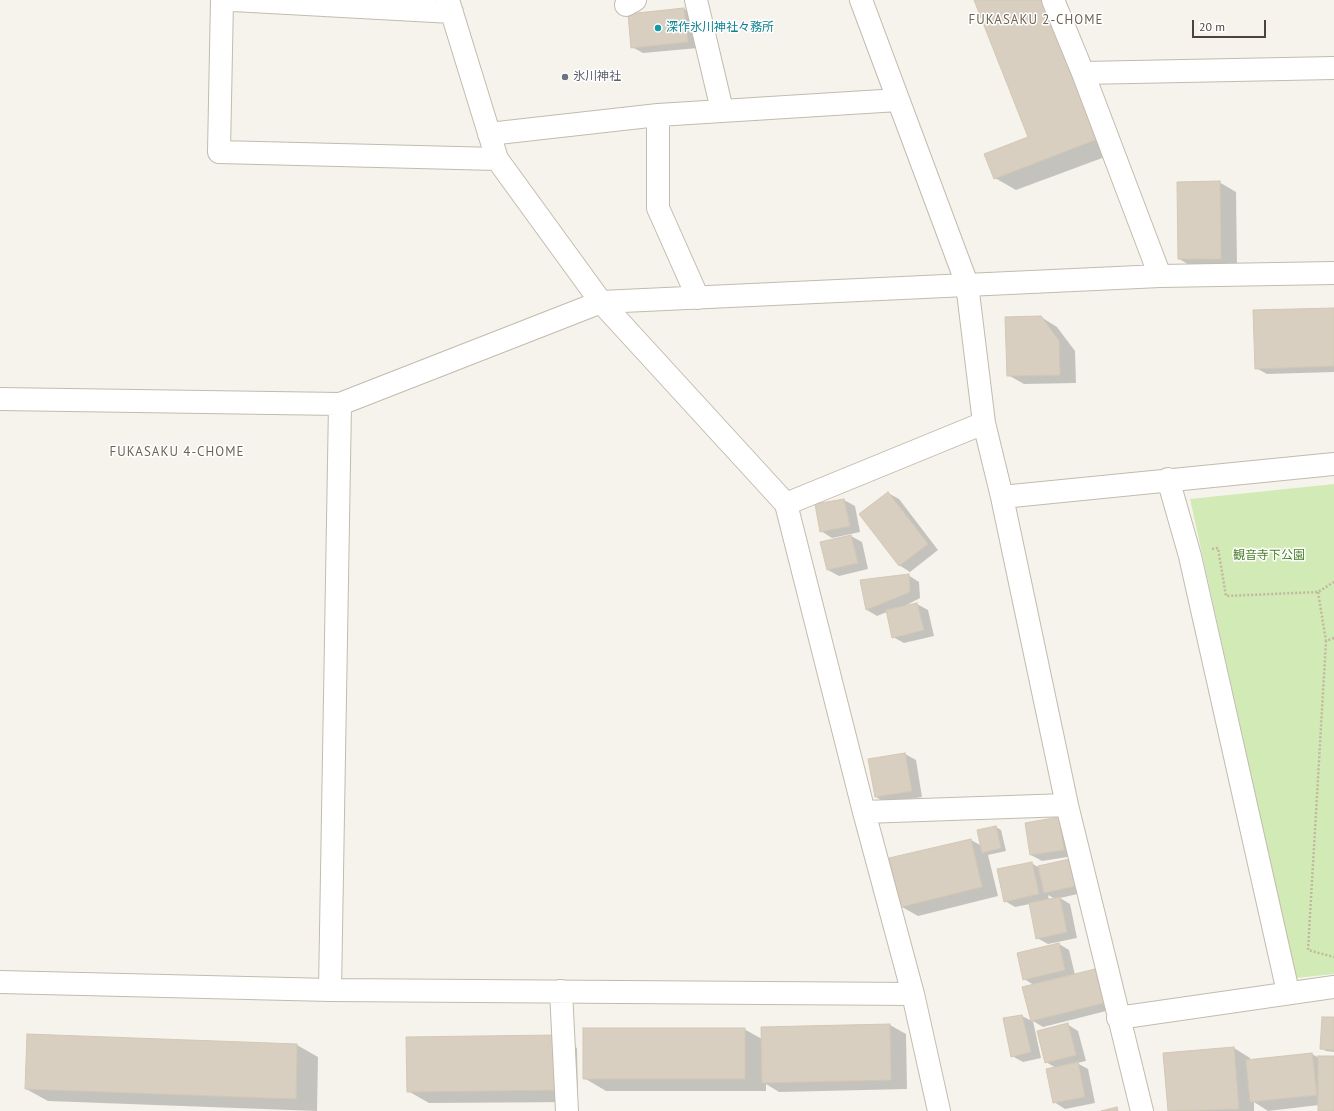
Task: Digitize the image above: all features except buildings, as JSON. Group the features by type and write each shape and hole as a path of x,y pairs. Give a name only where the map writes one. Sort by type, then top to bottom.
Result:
{"street":[{"path":"222,0 219,152 497,159"},
{"path":"233,0 450,6 488,134 497,159 601,302 786,504 864,812 913,994 939,1111"},
{"path":"696,0 722,110"},
{"path":"861,0 967,284 984,423 1002,497 1067,805 1142,1111"},
{"path":"1053,0 1084,73 1160,276"},
{"path":"1084,73 1334,68"},
{"path":"488,134 658,115 898,100"},
{"path":"658,115 658,208 698,298"},
{"path":"0,399 340,404 601,302 1160,276 1334,273"},
{"path":"330,990 340,404"},
{"path":"786,504 984,423"},
{"path":"1002,497 1168,479 1334,464"},
{"path":"1168,479 1190,556 1288,992"},
{"path":"864,812 1067,805"},
{"path":"0,982 330,990 913,994"},
{"path":"1118,1018 1288,992 1334,987"},
{"path":"561,991 567,1111"}],"path":[{"path":"1190,556 1218,548 1226,596 1318,592 1334,582"},
{"path":"1318,592 1326,641 1308,950 1334,957"},
{"path":"1326,641 1334,638"}],"green space":[{"name":"観音寺下公園","path":"1334,484 1334,974 1296,978 1190,499"}],"place":[{"name":"深作氷川神社々務所","path":"658,28"},
{"name":"氷川神社","path":"565,77"}],"district":[{"name":"FUKASAKU 2-CHOME","path":"1036,20"},
{"name":"FUKASAKU 4-CHOME","path":"177,452"}]}
